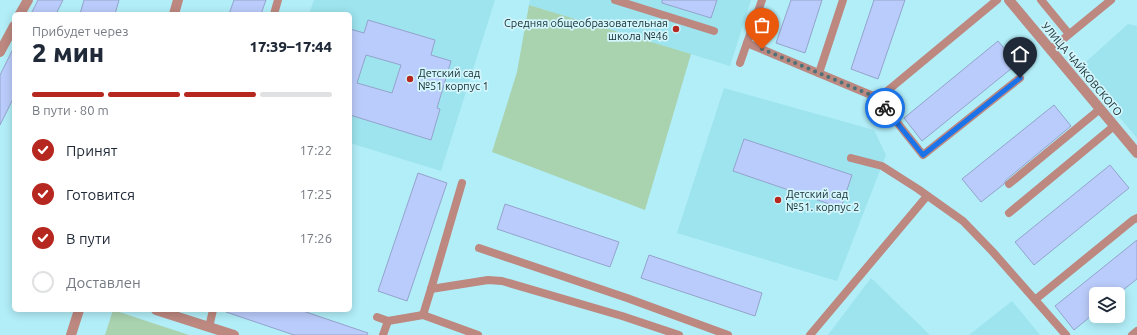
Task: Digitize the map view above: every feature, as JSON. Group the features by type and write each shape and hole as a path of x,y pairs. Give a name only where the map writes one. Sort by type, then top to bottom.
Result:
{"street":[{"path":"21,12 28,0"},
{"path":"175,12 178,0"},
{"name":"УЛИЦА ЧАЙКОВСКОГО","path":"1008,0 1137,153"},
{"path":"0,52 12,30"},
{"path":"71,335 78,312"},
{"path":"162,312 234,335"}],"lane":[{"path":"275,12 278,0"},
{"path":"615,0 714,31"},
{"path":"740,63 762,0"},
{"path":"819,73 843,0"},
{"path":"747,43 871,95 882,95 997,0"},
{"path":"1041,0 1069,34"},
{"path":"1050,50 1111,0"},
{"path":"876,96 923,155 1020,78"},
{"path":"1008,184 1100,109"},
{"path":"1008,213 1114,126"},
{"path":"851,158 882,166 918,188 963,222 1036,299 1066,335"},
{"path":"422,315 462,183"},
{"path":"810,335 927,196"},
{"path":"1036,299 1137,218"},
{"path":"479,248 627,298 728,335"},
{"path":"431,289 488,280 502,281 622,316 679,335"},
{"path":"209,327 213,312"},
{"path":"377,317 388,321 422,315 478,335"},
{"path":"383,335 388,321"},
{"path":"1132,335 1137,331"}],"shaded area":[{"name":"Детский сад №51 корпус 1","path":"314,0 495,0 441,171 352,144 352,12 310,12"},
{"name":"Средняя общеобразовательная школа №46","path":"530,0 751,0 730,66 529,5"},
{"path":"1128,24 1137,26 1137,138 1078,69"},
{"name":"Детский сад №51. корпус 2","path":"724,88 874,130 886,155 837,281 677,233"},
{"path":"871,278 930,335 828,335"},
{"path":"1012,301 1040,335 969,335"}],"green space":[{"path":"529,5 691,54 645,210 492,152 517,72"},
{"path":"112,312 119,312 189,335 105,335"}],"building":[{"path":"38,0 63,0 57,12 32,12"},
{"path":"84,0 119,0 116,12 81,12"},
{"path":"234,0 266,0 262,12 230,12"},
{"path":"662,0 717,0 711,18 662,3"},
{"path":"791,0 822,0 805,53 776,43"},
{"path":"874,0 905,0 878,79 851,69"},
{"path":"368,20 435,40 431,55 451,61 437,108 440,109 431,140 352,116 352,30 364,33","holes":["366,55 401,65 392,93 357,83"]},
{"path":"998,41 1017,64 922,141 904,118"},
{"path":"12,51 12,101 0,125 0,75"},
{"path":"1054,105 1071,126 981,202 962,179"},
{"path":"744,139 852,175 841,208 733,171"},
{"path":"1110,165 1129,188 1034,265 1015,242"},
{"path":"418,173 447,183 407,301 378,291"},
{"path":"505,204 619,242 610,267 497,229"},
{"path":"1137,240 1137,279 1125,288 1125,287 1089,287 1089,318 1074,330 1055,306"},
{"path":"649,255 762,293 755,316 641,278"},
{"path":"226,312 306,312 368,333 367,335 294,335"}],"way so far":[{"path":"762,49 876,96 885,108"}],"place":[{"name":"Средняя общеобразовательная школа №46","path":"676,29"},
{"name":"Детский сад №51 корпус 1","path":"410,79"},
{"name":"Детский сад №51. корпус 2","path":"778,200"}],"route":[{"path":"885,108 923,155 1020,78"}]}
